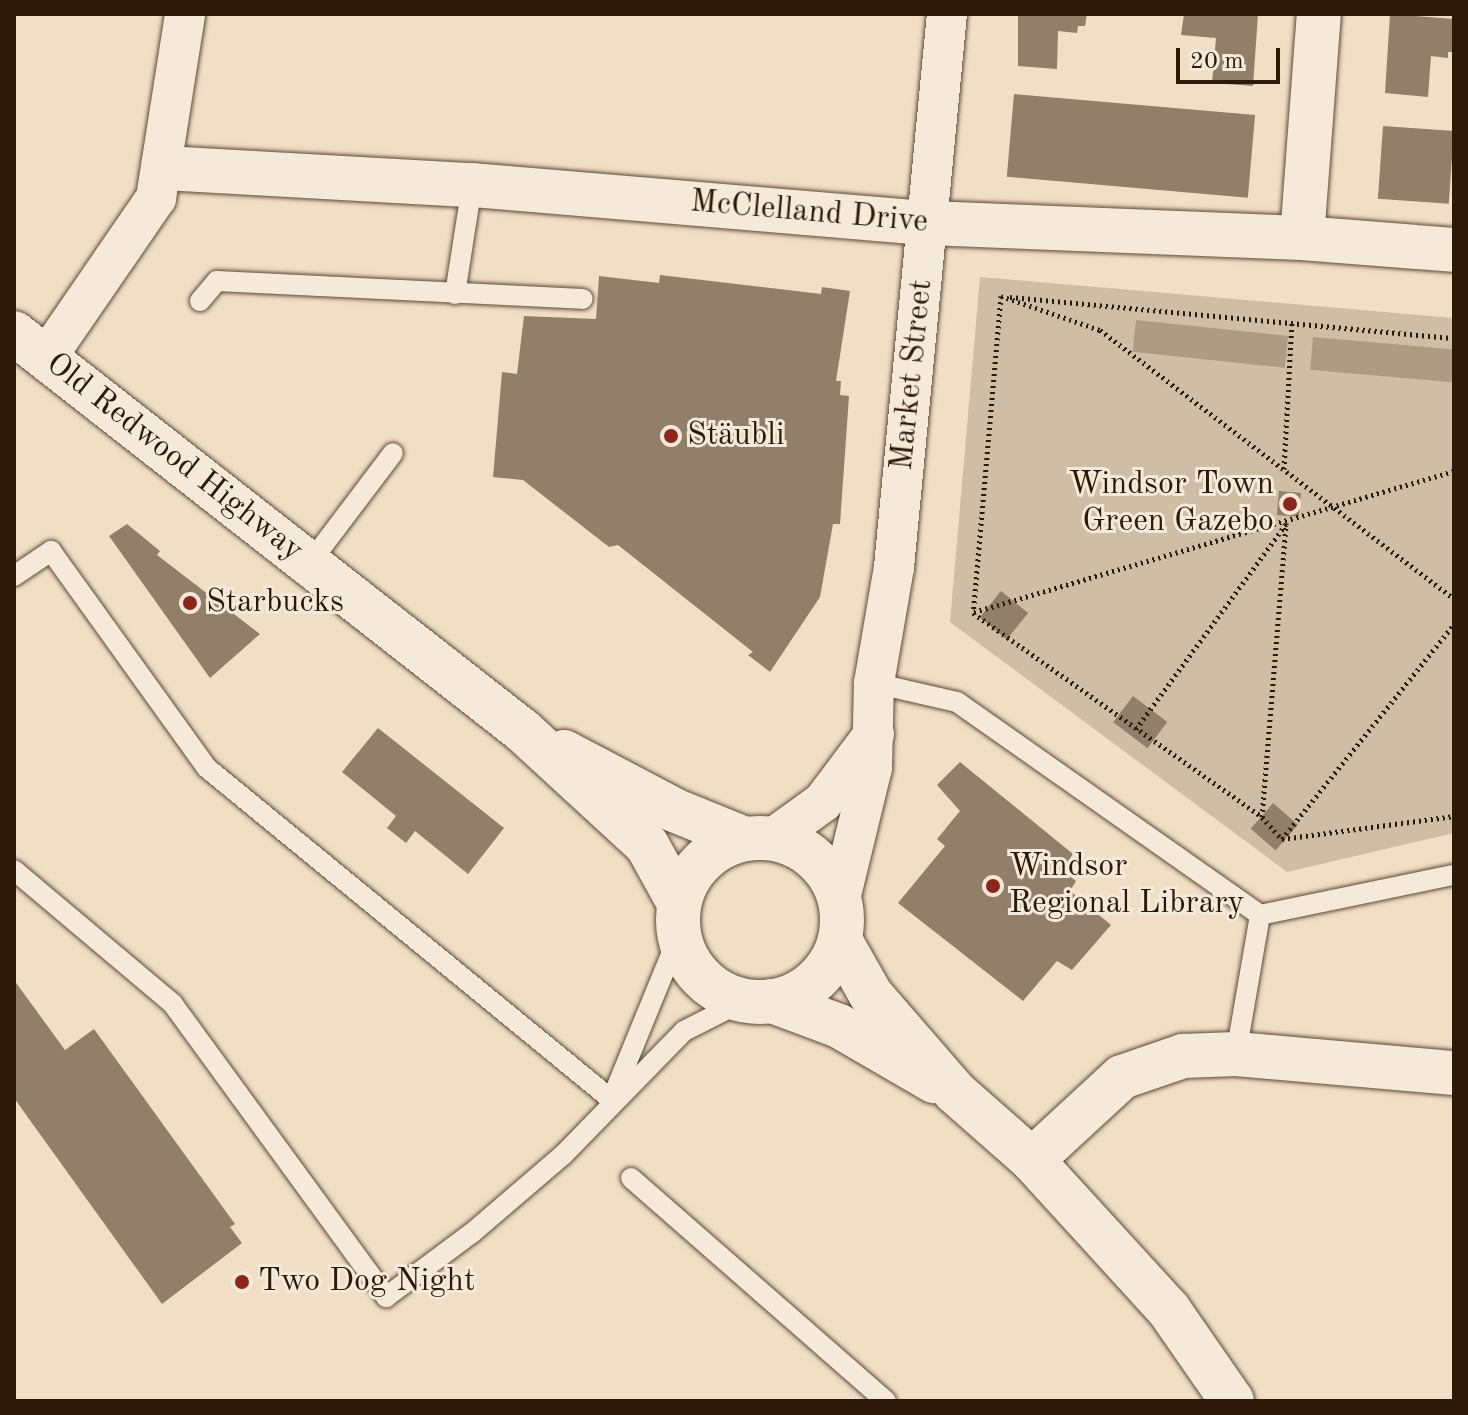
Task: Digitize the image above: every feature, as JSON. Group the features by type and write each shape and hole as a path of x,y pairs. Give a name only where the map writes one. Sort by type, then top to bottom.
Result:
{"main road":[{"path":"1302,238 1319,14"},
{"name":"McClelland Drive","path":"164,168 472,185 929,223 1302,238 1454,250"},
{"name":"Old Redwood Highway","path":"30,345 523,731 647,845 679,919"},
{"name":"Old Redwood Highway","path":"523,731 674,810 758,839"},
{"path":"955,1092 839,1026 758,1001 701,977 679,919 702,861 758,839 815,859 871,995 955,1092 1032,1160 1169,1310 1232,1401"},
{"path":"758,1001 815,981 840,919"},
{"path":"1032,1160 1122,1077 1183,1056 1236,1054 1454,1073"}],"street":[{"path":"30,345 156,198 164,168 185,14"},
{"name":"Market Street","path":"840,919 867,800 874,734 874,683 894,567 947,14"},
{"path":"758,839 823,802 874,734"}],"lane":[{"path":"455,294 472,185"},
{"path":"200,301 217,281 583,299"},
{"path":"309,564 393,453"},
{"path":"14,576 51,551 207,768 612,1100"},
{"path":"874,683 957,702 1260,915 1454,875"},
{"path":"14,870 172,1003 299,1185 386,1297 472,1233 563,1155 612,1100 684,1031 758,1001"},
{"path":"1236,1054 1260,915"},
{"path":"612,1100 679,919"},
{"path":"631,1178 882,1400"}],"path":[{"path":"1001,296 1454,338"},
{"path":"1001,296 1100,330 1454,599"},
{"path":"973,613 1001,296"},
{"path":"1284,470 1292,323"},
{"path":"973,613 1454,471"},
{"path":"1136,729 1286,523"},
{"path":"1262,817 1286,523"},
{"path":"973,613 1262,817 1282,839"},
{"path":"1282,839 1454,624"},
{"path":"1282,839 1454,816"}],"shaded area":[{"path":"980,277 1454,318 1454,833 1287,872 950,622"},
{"path":"1136,320 1288,336 1285,368 1133,352"},
{"path":"1313,337 1454,349 1452,382 1310,370"}],"building":[{"path":"1018,14 1087,14 1085,26 1078,26 1077,33 1058,31 1057,69 1018,66"},
{"path":"1184,14 1258,14 1253,86 1212,83 1216,38 1181,35"},
{"path":"1390,14 1454,19 1454,52 1448,52 1448,58 1431,56 1428,97 1385,93"},
{"path":"1014,94 1255,115 1248,198 1007,177"},
{"path":"1383,126 1454,131 1449,204 1378,199"},
{"name":"Stäubli","path":"660,275 821,294 822,287 850,291 836,381 841,381 840,395 849,396 840,524 833,524 820,597 770,672 748,655 753,652 618,545 609,547 523,480 493,477 502,372 517,374 524,316 596,319 599,276 659,283"},
{"name":"Windsor Town Green Gazebo","path":"1279,491 1301,493 1299,517 1277,515"},
{"name":"Starbucks","path":"127,524 160,551 157,555 260,634 210,678 109,536"},
{"path":"1001,591 1028,613 1007,639 980,617"},
{"path":"1133,696 1167,722 1147,748 1113,722"},
{"path":"378,728 504,828 468,874 415,831 406,843 387,828 396,816 342,772"},
{"name":"Windsor Regional Library","path":"960,762 1073,854 1062,870 1076,881 1070,891 1111,925 1072,970 1057,961 1023,1001 898,903 945,846 937,839 960,811 937,785"},
{"path":"1273,803 1298,825 1276,850 1251,829"},
{"path":"14,980 65,1050 94,1029 235,1224 230,1227 242,1243 162,1304 14,1098"}],"place":[{"name":"Stäubli","path":"671,436"},
{"name":"Windsor Town Green Gazebo","path":"1290,504"},
{"name":"Starbucks","path":"190,603"},
{"name":"Windsor Regional Library","path":"993,886"},
{"name":"Two Dog Night","path":"242,1282"}]}
